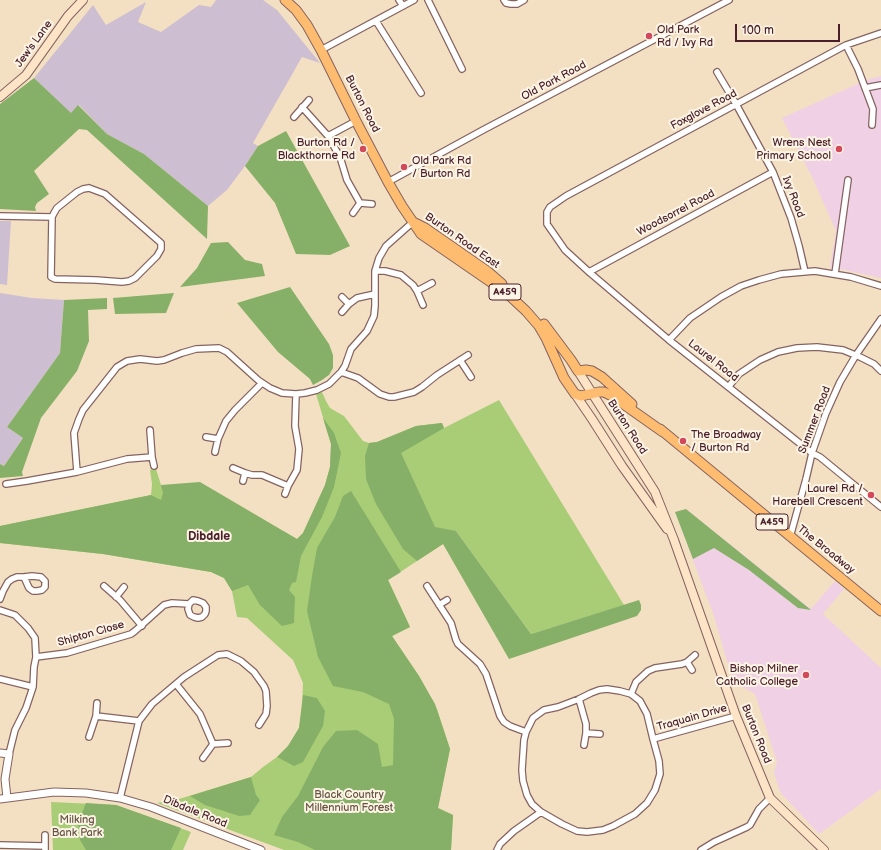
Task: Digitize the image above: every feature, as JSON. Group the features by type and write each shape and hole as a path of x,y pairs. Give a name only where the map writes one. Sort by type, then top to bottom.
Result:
{"main road":[{"name":"Jew's Lane","path":"0,98 26,75 68,16 83,0"},
{"name":"Burton Road","path":"285,0 296,10 307,25 388,182 413,222"},
{"name":"Burton Road East","path":"413,222 425,228 487,271 522,300 542,322 578,371"},
{"name":"Burton Road East","path":"413,222 421,234 498,287 526,311 539,326 546,338 564,378 572,390"},
{"name":"Burton Road","path":"578,371 655,492 674,540 736,716 770,798 824,850"},
{"path":"572,390 578,371"},
{"name":"The Broadway","path":"578,371 592,371 602,377 663,432 881,611"},
{"name":"Burton Road","path":"572,390 592,418 614,454 674,540"},
{"name":"The Broadway","path":"572,390 581,396 604,392 663,432"},
{"path":"603,411 606,423 619,443 620,448 614,454"}],"street":[{"path":"398,0 403,6"},
{"path":"321,50 414,0"},
{"path":"428,0 462,69"},
{"path":"504,0 511,4 517,4 524,0"},
{"name":"Old Park Road","path":"388,182 730,0"},
{"path":"376,21 421,93"},
{"name":"Foxglove Road","path":"547,218 547,212 550,207 566,196 846,45 881,33"},
{"path":"846,45 858,69 873,110 872,125"},
{"name":"Ivy Road","path":"717,72 773,172 800,246 805,272"},
{"path":"865,88 881,85"},
{"path":"873,86 881,88"},
{"path":"294,117 309,100"},
{"path":"302,107 328,136 340,157 347,180 360,203"},
{"path":"328,136 356,121"},
{"name":"Woodsorrel Road","path":"589,272 773,172"},
{"path":"835,274 848,180"},
{"path":"89,188 105,194 161,243 161,249 157,256 135,278 129,281 55,279 51,277 52,217 57,208 77,192 89,188"},
{"path":"360,203 372,204"},
{"path":"353,213 360,203"},
{"path":"0,216 52,217"},
{"name":"Laurel Road","path":"547,218 547,224 565,250 589,272 670,340 812,453 820,457 881,507"},
{"path":"77,472 74,433 83,410 116,367 127,361 140,359 157,361 196,349 219,348 228,352 262,383 282,393 296,394 313,391 334,380 345,366 351,349 367,331 374,316 375,271 379,258 386,246 413,222"},
{"path":"375,271 385,271 401,275 413,285 423,305"},
{"path":"670,340 690,318 721,296 741,286 781,274 815,271 852,277 881,286"},
{"path":"417,291 432,283"},
{"path":"342,312 357,298 375,294"},
{"path":"342,297 349,304"},
{"name":"Summer Road","path":"790,537 812,453 826,413 840,382 856,355 881,319"},
{"path":"729,386 739,374 760,360 778,352 797,348 817,347 843,350 874,364 881,371"},
{"path":"341,372 358,378 380,394 394,397 414,392 437,375 468,356"},
{"path":"460,360 471,377"},
{"path":"215,452 218,439 226,421 262,383"},
{"path":"284,494 297,470 299,449 295,426 296,394"},
{"path":"150,430 154,466"},
{"path":"206,436 218,439"},
{"path":"6,484 77,472 127,459 152,456"},
{"path":"233,468 252,475 262,475 288,486"},
{"path":"243,481 245,473"},
{"path":"0,599 8,582 12,579 24,577"},
{"path":"104,586 142,626"},
{"path":"427,586 451,623 458,644 480,664 486,674 500,716 504,722 526,732"},
{"path":"116,597 124,587"},
{"path":"439,605 447,600"},
{"name":"Shipton Close","path":"36,657 67,653 131,634 142,626 164,605 172,603 189,604"},
{"path":"0,610 15,615 28,628 35,638 36,657 33,687 26,708 15,730 5,779 4,799"},
{"path":"120,798 139,721 152,704 184,677 218,655 227,654 241,661 254,672 264,686 266,691 266,714 259,725"},
{"path":"631,694 636,682 648,670 682,664 695,656"},
{"path":"687,662 692,670"},
{"path":"0,679 33,687"},
{"path":"176,684 200,714 213,744"},
{"path":"599,690 614,690 631,694 640,701 644,707 659,761 659,780 655,790 644,806 635,814 603,830 586,832 577,831 541,812 532,804 527,795 522,777 526,732 533,718 544,710 579,700 599,690"},
{"path":"579,700 586,724 584,745"},
{"path":"89,737 96,716 97,703"},
{"path":"96,716 139,721"},
{"name":"Traquain Drive","path":"653,739 736,716"},
{"path":"586,733 600,734"},
{"path":"213,744 228,743"},
{"path":"203,758 213,744"},
{"path":"0,753 10,754"},
{"name":"Dibdale Road","path":"4,799 54,792 86,793 120,798 158,810 261,850"},
{"path":"701,850 714,842 747,827 759,809 770,798"},
{"path":"497,850 500,844 514,831 541,812"},
{"path":"0,845 45,848 45,835"}],"shaded area":[{"path":"216,0 263,0 277,10 320,63 302,57 253,143 258,146 227,190 208,206 144,154 107,134 79,105 71,114 34,78 93,5 106,25 146,2 138,22 161,32 199,5 211,7"},
{"name":"Wrens Nest Primary School","path":"881,76 881,278 830,267 836,231 813,179 782,118 866,80"},
{"path":"0,221 11,221 7,285 0,284"},
{"path":"0,293 32,298 64,300 60,353 7,427 23,438 4,466 0,464"},
{"name":"Bishop Milner Catholic College","path":"686,509 811,609 835,581 844,589 823,614 881,668 881,789 819,834 780,792 774,773 777,762 755,694 733,682 714,616 675,512"}],"green space":[{"path":"34,78 71,113 78,105 107,134 144,154 208,206 207,239 87,130 79,129 34,171 49,194 37,203 35,207 36,211 0,209 0,104"},
{"path":"286,131 350,246 330,255 296,254 275,203 245,166 258,146"},
{"path":"228,242 245,260 262,264 265,276 180,287 197,268 211,243"},
{"path":"290,287 329,344 333,355 333,368 329,375 313,385 310,379 278,352 237,303"},
{"path":"174,293 166,313 115,314 113,298"},
{"path":"107,298 107,309 88,310 89,341 77,371 41,418 22,472 23,476 0,478 0,464 4,466 23,438 7,427 60,353 64,300"},
{"path":"322,392 330,408 344,416 363,441 369,443 377,442 416,426 442,423 444,428 499,400 624,605 531,634 456,531 443,544 388,580 410,627 392,636 419,676 437,709 450,749 438,808 453,815 451,850 284,850 157,803 179,799 251,777 277,757 288,746 299,728 302,708 303,683 293,660 247,618 237,617 232,591 224,578 211,572 103,554 0,543 0,526 151,495 152,484 150,470 156,469 161,485 197,485 297,539 303,533 325,485 330,467 331,444 316,394"},
{"path":"323,418 334,433 341,453 334,487 322,517 301,556 296,582 292,583 289,590 295,597 294,623 282,626 260,605 248,585 232,591 224,578 211,572 103,554 0,543 0,526 151,495 161,500 163,493 161,485 200,482 297,539 303,533 325,485 330,467 331,444"},
{"path":"442,423 444,428 401,453 435,527 456,531 531,634 639,600 641,610 637,616 509,659 443,544 417,561 403,549 376,504 366,479 365,456 369,443 377,442 416,426"},
{"name":"Black Country Millennium Forest","path":"351,491 401,572 388,580 410,627 392,636 419,676 435,704 450,749 438,808 453,815 451,850 315,850 298,842 274,835 282,817 298,796 323,747 336,731 357,730 378,744 382,767 393,765 394,719 389,704 363,692 333,686 318,657 307,611 317,548 335,517 343,496"},
{"path":"686,509 811,610 798,608 749,570 714,548 693,559 675,512"},
{"name":"Black Country Millennium Forest","path":"303,695 317,698 325,711 323,726 303,762 294,766 277,757 288,746 299,728"},
{"path":"251,777 256,795 260,800 250,815 239,816 205,805 190,796"},
{"name":"Milking Bank Park","path":"51,802 116,805 191,832 183,850 53,850"},
{"name":"Milking Bank Park","path":"86,803 116,805 181,828 171,850 86,850 80,840 78,823"}],"place":[{"name":"Old Park Rd / Ivy Rd","path":"649,36"},
{"name":"Burton Rd / Blackthorne Rd","path":"363,149"},
{"name":"Wrens Nest Primary School","path":"839,149"},
{"name":"Old Park Rd / Burton Rd","path":"404,167"},
{"name":"The Broadway / Burton Rd","path":"683,441"},
{"name":"Laurel Rd / Harebell Crescent","path":"871,495"},
{"name":"Bishop Milner Catholic College","path":"806,675"}],"district":[{"name":"Dibdale","path":"209,537"}]}
